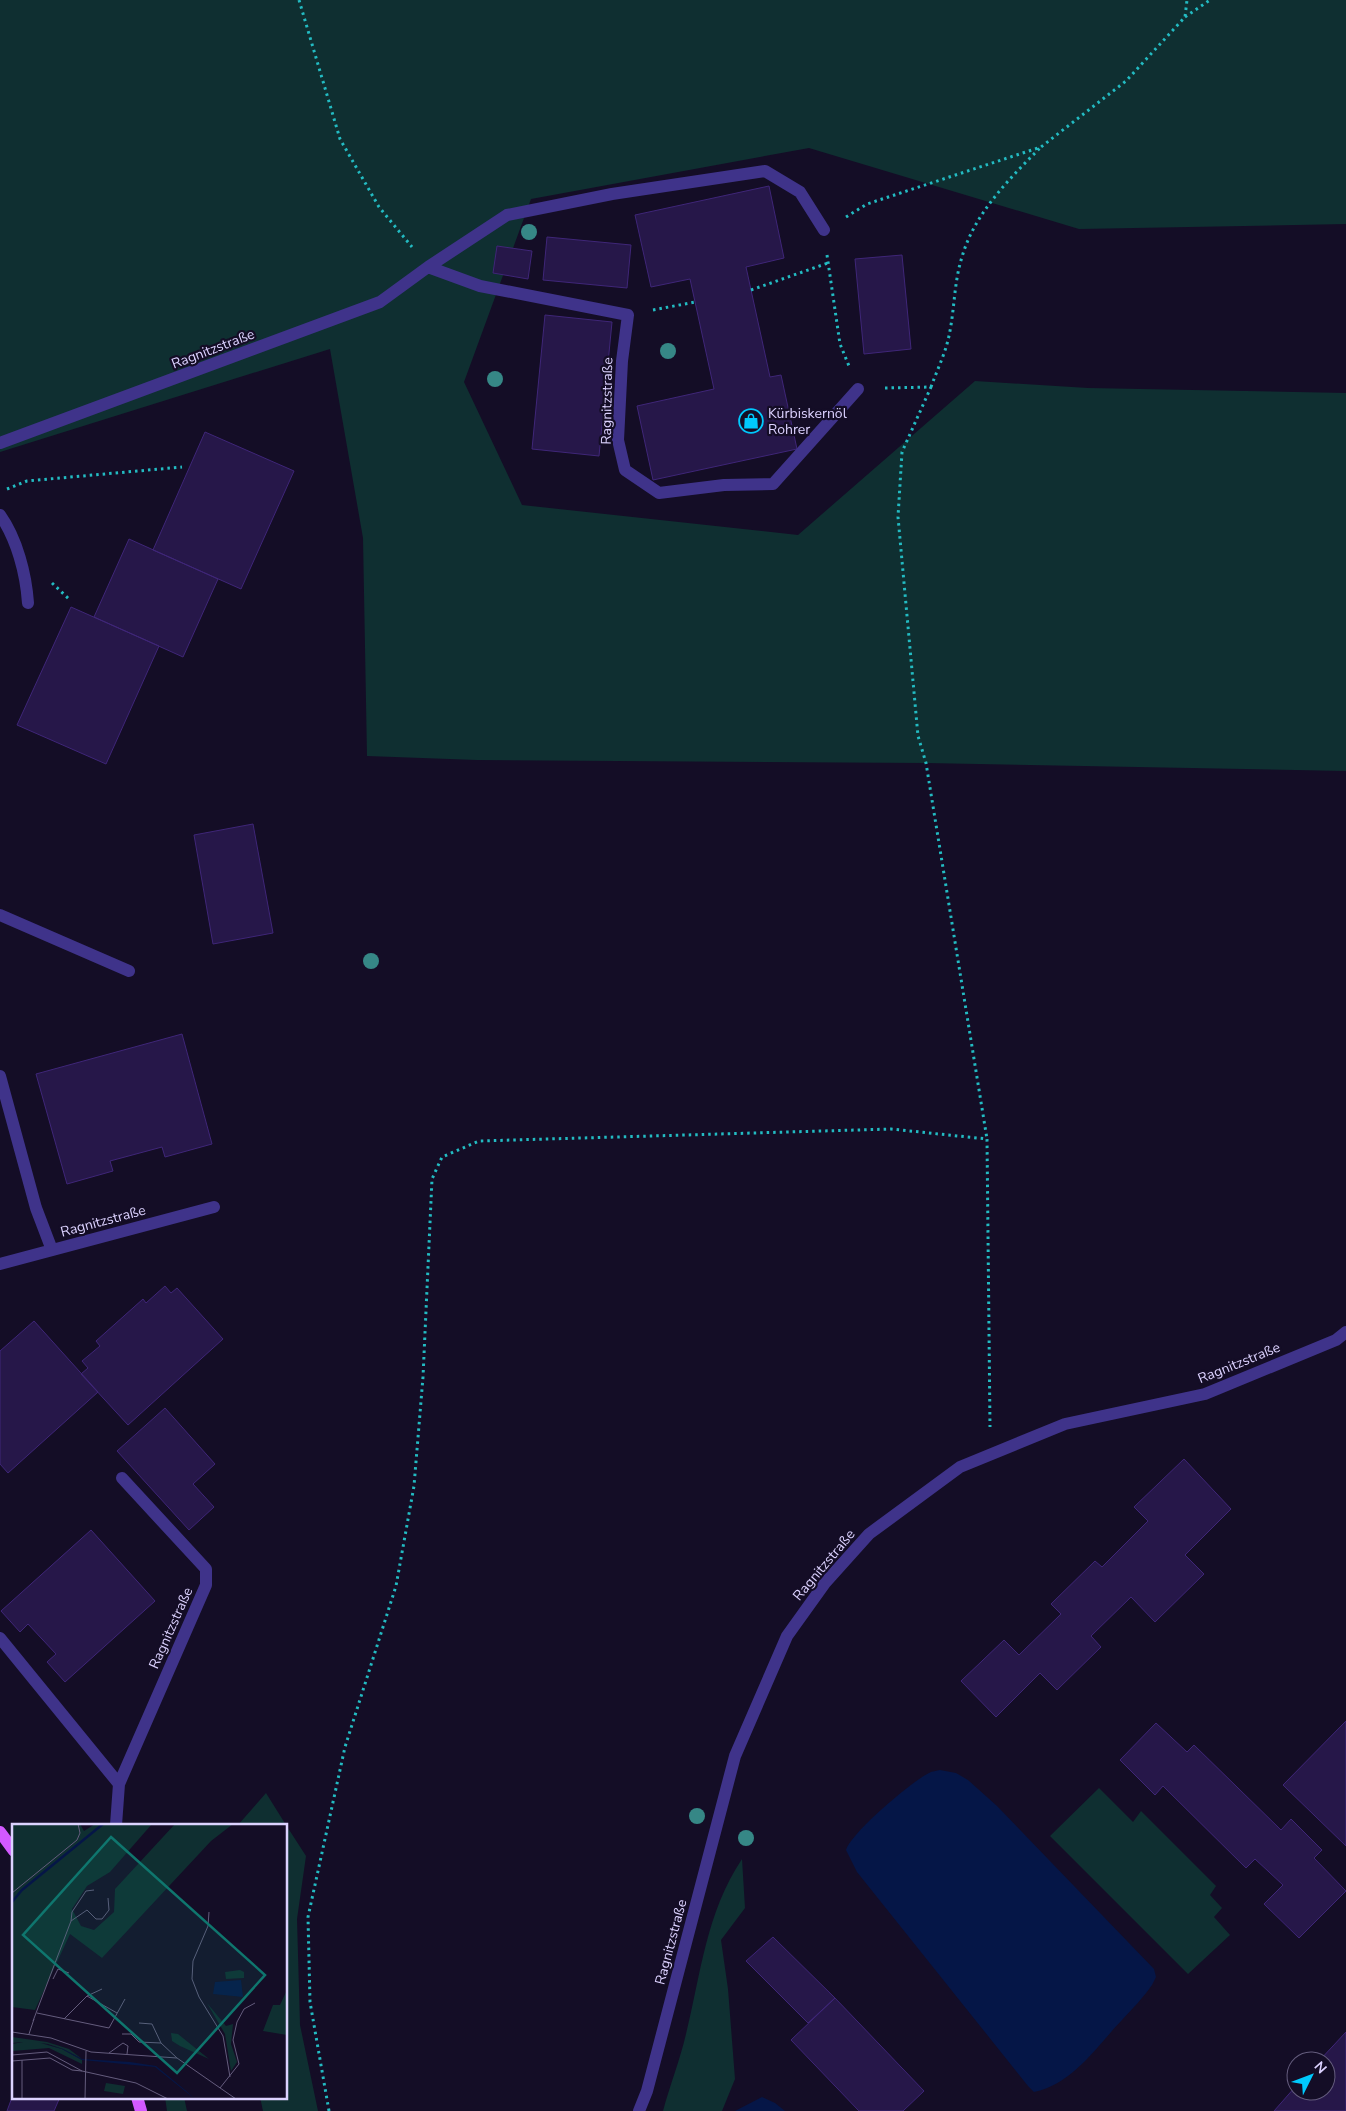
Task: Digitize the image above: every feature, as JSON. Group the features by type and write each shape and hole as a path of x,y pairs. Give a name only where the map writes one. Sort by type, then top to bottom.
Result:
{"main road":[{"path":"0,1832 12,1848"},
{"path":"138,2098 141,2111"}],"lane":[{"name":"Ragnitzstraße","path":"0,443 157,387 380,302 428,267 507,215 612,194 765,171 800,192 824,230"},
{"path":"428,267 480,286 628,316"},
{"name":"Ragnitzstraße","path":"628,316 622,361 618,440 625,470 659,493 724,485 773,484 858,389"},
{"path":"0,515 17,548 27,588 28,604"},
{"path":"0,915 129,971"},
{"path":"0,1076 36,1208 52,1250"},
{"name":"Ragnitzstraße","path":"0,1264 214,1208"},
{"name":"Ragnitzstraße","path":"639,2111 647,2091 736,1756 787,1636 825,1583 869,1534 960,1467 990,1454 1065,1424 1205,1394 1336,1340 1346,1332"},
{"name":"Ragnitzstraße","path":"116,1824 119,1784 206,1585 206,1568 122,1478"},
{"path":"0,1638 119,1784"}],"path":[{"path":"299,0 340,139 379,207 428,267"},
{"path":"1185,17 1187,0"},
{"path":"990,1454 987,1139 926,763 918,736 898,517 902,452 931,387 947,344 955,284 962,254 982,214 1016,172 1041,147 1126,81 1185,17 1210,0"},
{"path":"931,387 858,389 840,344 824,230 867,204 1041,147"},
{"path":"751,290 828,262"},
{"path":"628,316 695,302"},
{"path":"0,492 27,480 182,467"},
{"path":"329,2111 310,2002 308,1917 345,1747 398,1577 414,1486 422,1397 432,1179 442,1157 479,1141 891,1129 987,1139"}],"green space":[{"path":"0,0 1346,0 1346,224 1079,229 809,148 531,199 464,382 522,505 798,535 975,381 1088,388 1346,393 1346,771 926,763 477,760 367,756 363,538 330,349 0,452"},
{"path":"1099,1788 1133,1822 1141,1811 1216,1886 1210,1895 1222,1908 1214,1917 1230,1935 1188,1974 1050,1836"},
{"path":"266,1793 285,1824 239,1824"},
{"path":"288,1828 306,1856 297,1919 300,2025 318,2111 263,2111 260,2098 288,2098"},
{"path":"742,1859 745,1908 721,1940 728,1989 735,2079 722,2111 663,2111 684,2044 712,1922 730,1880"},
{"path":"165,2098 184,2098 187,2111 167,2111"}],"shaded area":[{"path":"940,1770 956,1773 968,1780 997,1806 1154,1969 1156,1977 1138,2003 1083,2063 1061,2081 1048,2088 1034,2092 1028,2086 857,1872 846,1850 850,1842 870,1820 897,1796 930,1772"},
{"path":"762,2097 775,2103 785,2111 735,2111"}],"building":[{"path":"769,186 784,258 746,267 770,377 781,375 797,449 653,480 637,406 714,389 690,279 651,287 635,215"},
{"path":"547,237 631,245 627,288 543,280"},
{"path":"497,246 532,251 528,279 493,273"},
{"path":"902,255 911,349 864,354 855,259"},
{"path":"545,315 612,322 599,456 532,449"},
{"path":"205,432 294,471 241,589 153,550"},
{"path":"129,539 218,579 183,657 94,617"},
{"path":"71,607 159,646 106,764 17,725"},
{"path":"253,824 273,933 213,944 194,835"},
{"path":"182,1034 212,1144 165,1157 162,1147 110,1161 113,1171 67,1184 36,1074"},
{"path":"165,1286 171,1293 177,1288 223,1339 128,1425 81,1374 88,1368 82,1361 100,1346 96,1341 143,1299 146,1303"},
{"path":"34,1321 98,1392 8,1473 0,1464 0,1351"},
{"path":"165,1408 215,1464 193,1484 214,1507 189,1530 117,1451"},
{"path":"1184,1459 1231,1509 1185,1555 1204,1574 1155,1622 1131,1597 1091,1636 1101,1647 1057,1690 1040,1673 996,1717 961,1681 1004,1640 1019,1655 1061,1614 1051,1604 1095,1561 1102,1567 1148,1521 1134,1507"},
{"path":"91,1530 155,1601 65,1682 47,1662 56,1654 28,1624 20,1632 1,1611"},
{"path":"1346,1721 1346,1846 1283,1785"},
{"path":"1156,1723 1187,1752 1194,1745 1281,1830 1291,1819 1322,1850 1314,1858 1346,1891 1299,1938 1264,1904 1283,1885 1255,1859 1246,1868 1163,1786 1155,1795 1120,1760"},
{"path":"773,1937 835,1998 808,2023 746,1961"},
{"path":"835,1998 924,2091 903,2111 859,2111 791,2040"},
{"path":"1346,2032 1346,2111 1274,2111 1286,2097 1286,2101 1336,2101 1336,2051 1328,2051"},
{"path":"12,2097 60,2098 54,2111 7,2111"}],"place":[{"name":"Kürbiskernöl Rohrer","path":"751,421"}]}
